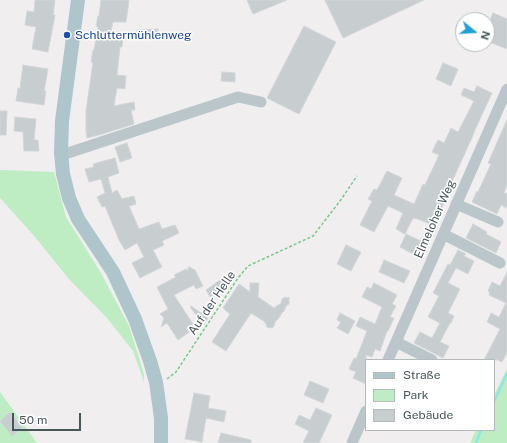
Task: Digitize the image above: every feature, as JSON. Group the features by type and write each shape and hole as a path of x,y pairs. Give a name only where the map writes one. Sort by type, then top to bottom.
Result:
{"main road":[{"path":"78,0 62,121 61,153 63,174 69,198 78,220 113,272 135,319 156,382 161,418 161,443"}],"street":[{"name":"Elmeloher Weg","path":"388,359 507,89"},
{"path":"61,153 68,153 238,97 261,102"},
{"path":"456,204 498,222"},
{"path":"444,234 500,263"},
{"path":"396,342 430,359"},
{"path":"352,443 365,413"}],"path":[{"name":"Auf der Helle","path":"156,382 164,381 176,372 238,278 248,266 314,236 357,176"}],"green space":[{"path":"0,170 54,172 66,217 101,273 129,326 144,374 144,382 133,351 107,318 68,278 35,237 0,198"},
{"path":"507,369 507,443 470,443 476,431 495,431 495,393"},
{"path":"0,392 37,443 0,443"}],"building":[{"path":"35,0 55,0 53,15 55,15 48,52 32,49 36,27 25,25 27,11 34,12"},
{"path":"101,0 129,0 126,22 113,22 110,35 123,37 122,47 120,47 117,75 126,76 125,89 117,88 114,106 134,102 135,110 131,110 134,124 87,138 86,111 93,62 91,62 98,27 96,26"},
{"path":"247,0 287,0 253,14"},
{"path":"325,0 424,0 343,38"},
{"path":"495,14 507,19 507,49 495,44"},
{"path":"304,26 336,42 299,114 267,98"},
{"path":"158,29 158,38 138,39 137,30"},
{"path":"443,63 458,69 451,86 436,79"},
{"path":"23,65 48,69 44,91 46,91 44,105 16,101 18,88 20,88"},
{"path":"222,72 235,73 235,82 221,81"},
{"path":"477,86 492,93 446,195 435,226 413,218 405,234 396,229 403,213 388,206 374,232 360,225 372,201 368,199 374,189 377,190 387,171 402,178 394,195 414,204 439,155 432,152 438,140 444,143 451,128 458,132 474,101 461,95 464,88 474,92"},
{"path":"0,111 7,111 6,135 0,135"},
{"path":"15,117 36,119 34,140 38,140 39,151 24,151 23,132 14,131"},
{"path":"507,120 507,185 504,193 507,194 507,208 501,205 497,214 472,202 491,164 488,163"},
{"path":"127,143 132,158 120,162 115,147"},
{"path":"115,158 119,173 108,177 112,193 117,190 122,199 134,196 136,204 129,206 139,229 159,222 162,229 175,225 179,233 162,241 164,245 153,250 162,267 140,278 132,263 144,257 137,243 125,250 119,240 105,206 102,207 97,197 105,193 101,179 89,182 85,169 94,167 93,164"},
{"path":"473,224 487,232 486,234 501,242 496,253 466,238"},
{"path":"406,234 423,242 417,256 400,247"},
{"path":"346,245 361,252 351,271 337,264"},
{"path":"458,250 466,254 464,256 474,261 468,274 456,268 448,283 460,289 448,313 454,316 440,342 449,346 443,358 414,343 420,332 432,338 440,323 428,317 439,296 433,293 448,264 450,265"},
{"path":"384,260 410,271 404,283 379,272"},
{"path":"189,267 195,270 203,286 196,289 194,285 174,295 193,324 186,328 189,332 178,340 167,323 161,327 164,318 160,314 168,309 157,287 176,277 174,275 186,269 187,271"},
{"path":"507,272 507,353 502,362 495,359 485,359 500,329 487,322 491,313 499,317 506,303 489,295 490,293 488,291 492,282 500,286"},
{"path":"224,277 229,284 210,297 206,290"},
{"path":"250,283 259,283 258,297 274,308 281,303 282,299 285,297 289,297 289,304 286,306 272,328 267,327 265,322 251,313 226,351 212,342 230,314 223,308 239,284 250,292"},
{"path":"374,283 397,295 392,304 396,306 390,317 394,318 387,331 380,351 375,349 372,357 366,355 365,384 353,378 356,372 349,369 354,358 356,359 367,331 356,326 360,317 375,324 382,307 362,297 367,287 371,289"},
{"path":"191,306 208,318 204,325 190,307"},
{"path":"340,313 355,321 348,334 337,328 341,322 337,320"},
{"path":"310,381 329,389 323,403 304,395"},
{"path":"194,393 210,396 208,408 226,411 224,422 206,418 202,442 185,439"},
{"path":"316,408 332,415 319,443 303,443 309,431 295,424 299,415 310,420"},
{"path":"10,412 22,428 12,436 0,421"},
{"path":"221,433 251,440 251,443 218,443"}],"waterway":[{"path":"495,400 507,373"},
{"path":"476,443 481,431"}],"place":[{"name":"Schluttermühlenweg","path":"67,35"}]}
